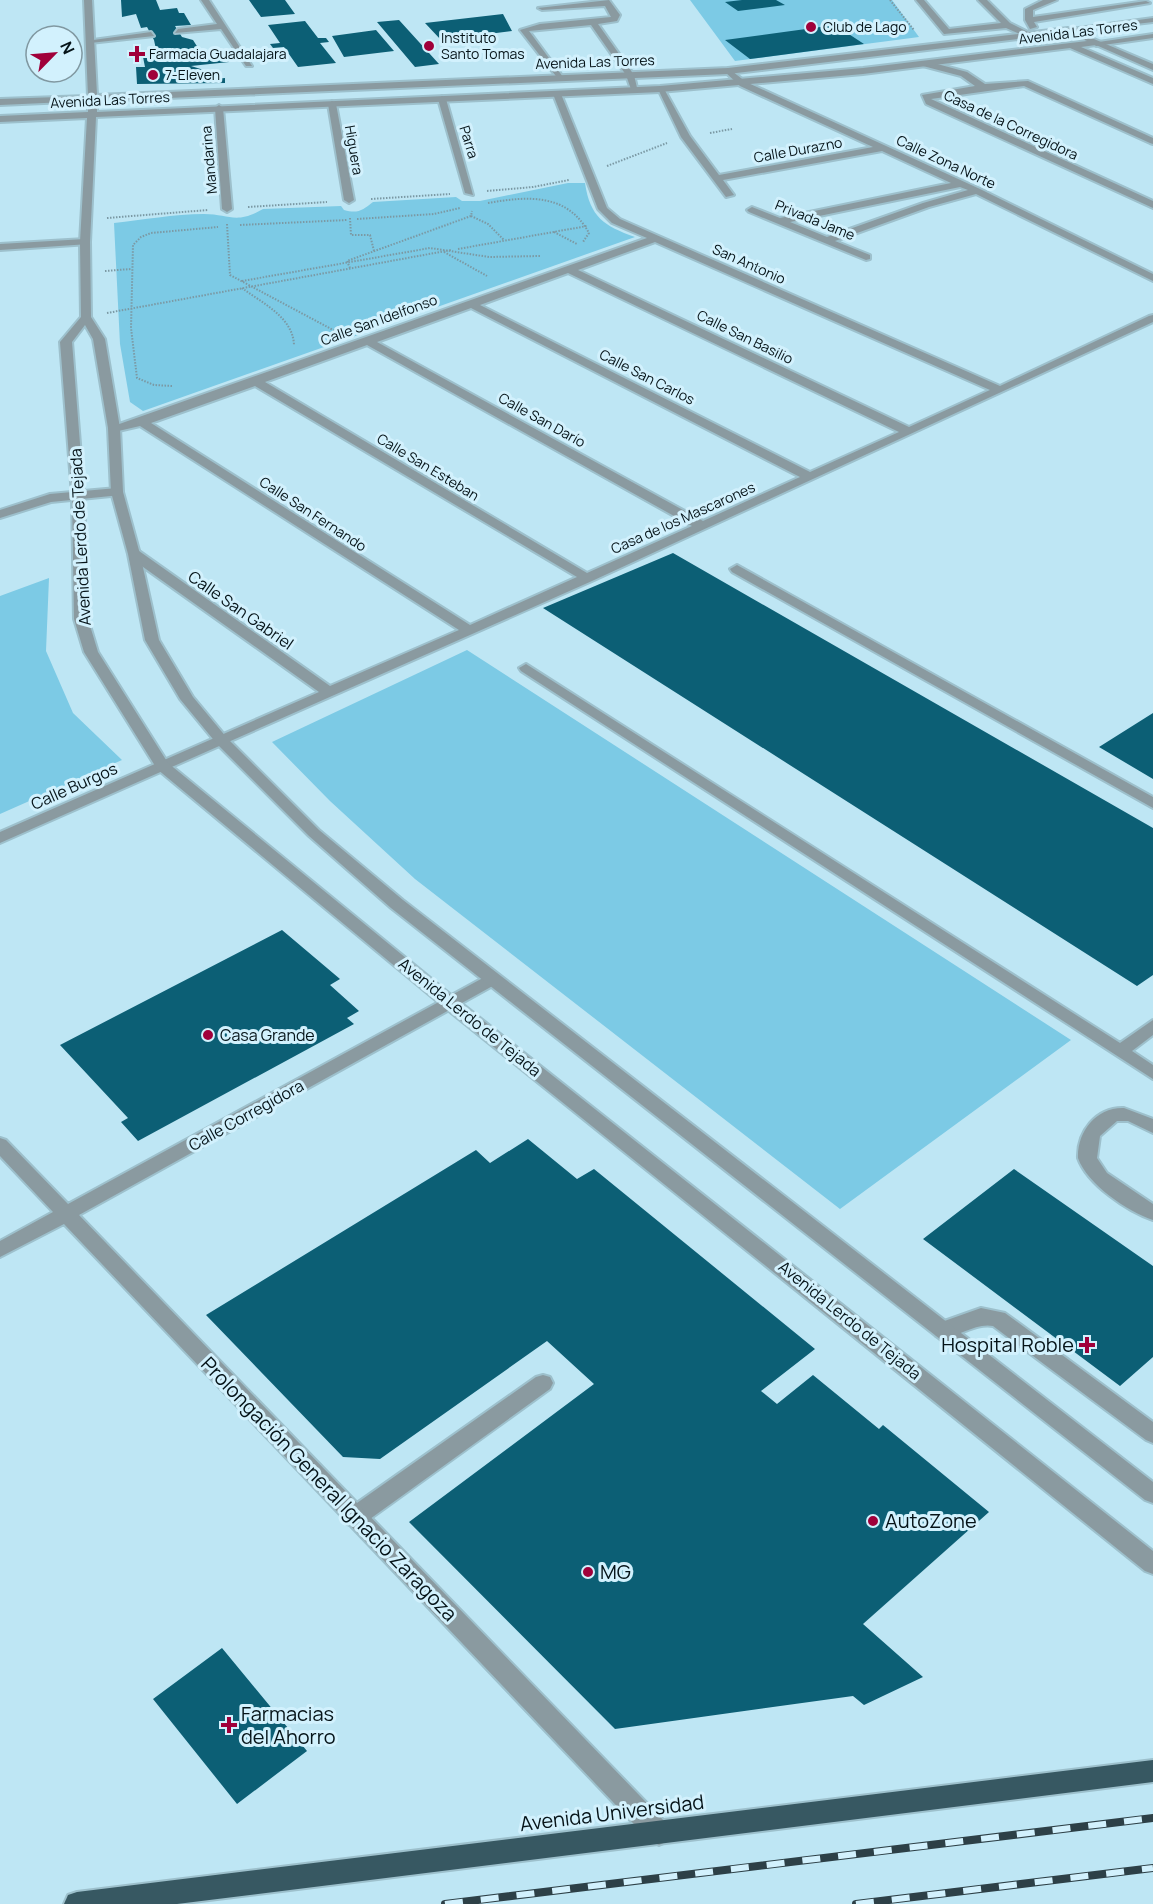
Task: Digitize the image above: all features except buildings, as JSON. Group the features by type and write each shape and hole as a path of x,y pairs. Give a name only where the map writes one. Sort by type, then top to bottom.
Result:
{"highway":[{"name":"Avenida Universidad","path":"77,1904 1153,1771"}],"street":[{"path":"88,0 93,98 85,242 86,317 99,339 114,428 117,492 134,554 152,640 187,699 222,741 314,833 397,904 1153,1494"},
{"path":"205,0 249,64"},
{"path":"920,0 947,32 948,45"},
{"path":"982,0 1007,25 1030,35"},
{"path":"1053,0 1029,9 1029,20 1034,27 1153,81"},
{"path":"542,8 606,1 616,15 614,19 540,26 524,30 559,77"},
{"path":"1029,20 1147,3"},
{"name":"Avenida Las Torres","path":"0,102 728,70 1153,20"},
{"path":"593,22 630,75 635,90"},
{"path":"947,32 1007,25"},
{"path":"178,31 222,26"},
{"path":"1068,30 1153,67"},
{"path":"90,40 151,34"},
{"name":"Avenida Las Torres","path":"0,118 743,84 1153,36"},
{"path":"958,60 964,74"},
{"path":"926,64 964,74 983,87"},
{"name":"Calle Zona Norte","path":"728,70 743,84 977,191 1153,278"},
{"name":"Casa de la Corregidora","path":"1153,141 1019,82 931,95 925,99 1153,205"},
{"path":"660,89 686,137 729,195"},
{"name":"San Antonio","path":"557,94 603,209 616,222 1000,390"},
{"name":"Parra","path":"442,99 470,193"},
{"name":"Higuera","path":"332,104 349,200"},
{"name":"Mandarina","path":"219,108 227,209"},
{"name":"Calle Durazno","path":"717,178 884,148"},
{"path":"780,221 959,184"},
{"path":"828,240 926,205 977,191"},
{"path":"906,196 926,205"},
{"name":"Privada Jame","path":"752,210 866,257"},
{"name":"Calle San Idelfonso","path":"114,428 142,422 654,239"},
{"path":"0,247 85,242"},
{"name":"Calle San Basilio","path":"568,270 909,432"},
{"name":"Calle San Carlos","path":"471,304 810,477"},
{"name":"Avenida Lerdo de Tejada","path":"86,317 66,342 78,495 81,619 91,652 162,766 450,1003 1153,1564"},
{"name":"Casa de los Mascarones","path":"222,741 810,477 1153,318"},
{"name":"Calle San Darío","path":"367,341 702,526"},
{"name":"Calle San Esteban","path":"255,381 587,578"},
{"name":"Calle San Fernando","path":"142,422 468,630"},
{"path":"0,514 50,498 117,492"},
{"name":"Calle San Gabriel","path":"134,554 329,692"},
{"path":"737,568 1153,803"},
{"path":"526,668 1153,1073"},
{"name":"Calle Burgos","path":"0,838 222,741"},
{"name":"Calle Corregidora","path":"0,1250 492,979"},
{"path":"1120,1052 1153,1026"},
{"path":"1153,1127 1126,1114 1113,1115 1101,1123 1089,1141 1086,1157 1091,1168 1111,1185 1153,1213"},
{"name":"Prolongación General Ignacio Zaragoza","path":"0,1145 659,1833"},
{"path":"943,1330 981,1316 998,1319 1153,1434"},
{"path":"355,1516 543,1383"}],"path":[{"path":"890,0 918,36"},
{"path":"588,173 686,137"},
{"path":"470,193 471,216"},
{"path":"238,225 434,214 507,199 541,200 563,204 574,210 586,226 589,233 581,246 574,248"},
{"path":"349,200 351,235 370,235 374,251"},
{"path":"227,209 230,275 346,337 367,341"},
{"path":"348,263 347,261 471,216 488,224 505,241"},
{"path":"86,317 616,222"},
{"path":"178,387 154,386 137,378 132,355 129,309 133,245 141,237 228,225"},
{"path":"242,281 254,277 430,248 514,258 544,255"},
{"path":"443,252 511,290"},
{"path":"348,263 350,268"},
{"path":"242,288 284,321 293,335 295,344 287,350"}],"shaded area":[{"name":"Club de Lago","path":"690,0 892,0 919,37 735,61"},
{"path":"568,183 585,183 587,195 600,219 615,229 635,237 143,411 130,402 120,344 114,223 193,214 239,218 263,209 341,206 344,210 357,211 373,202 456,197 462,201 480,201"},
{"path":"49,578 46,651 73,713 122,760 0,814 0,596"},
{"path":"467,650 1071,1040 840,1209 415,879 330,801 272,742"}],"railway":[{"path":"445,1904 1153,1818"},
{"path":"856,1904 1153,1868"}],"place":[{"name":"Club de Lago","path":"811,27"},
{"name":"Instituto Santo Tomas","path":"429,46"},
{"name":"Farmacia Guadalajara","path":"137,54"},
{"name":"7-Eleven","path":"153,75"},
{"name":"Casa Grande","path":"208,1035"},
{"name":"Hospital Roble","path":"1087,1345"},
{"name":"AutoZone","path":"873,1521"},
{"name":"MG","path":"588,1572"},
{"name":"Farmacias del Ahorro","path":"229,1725"}]}
